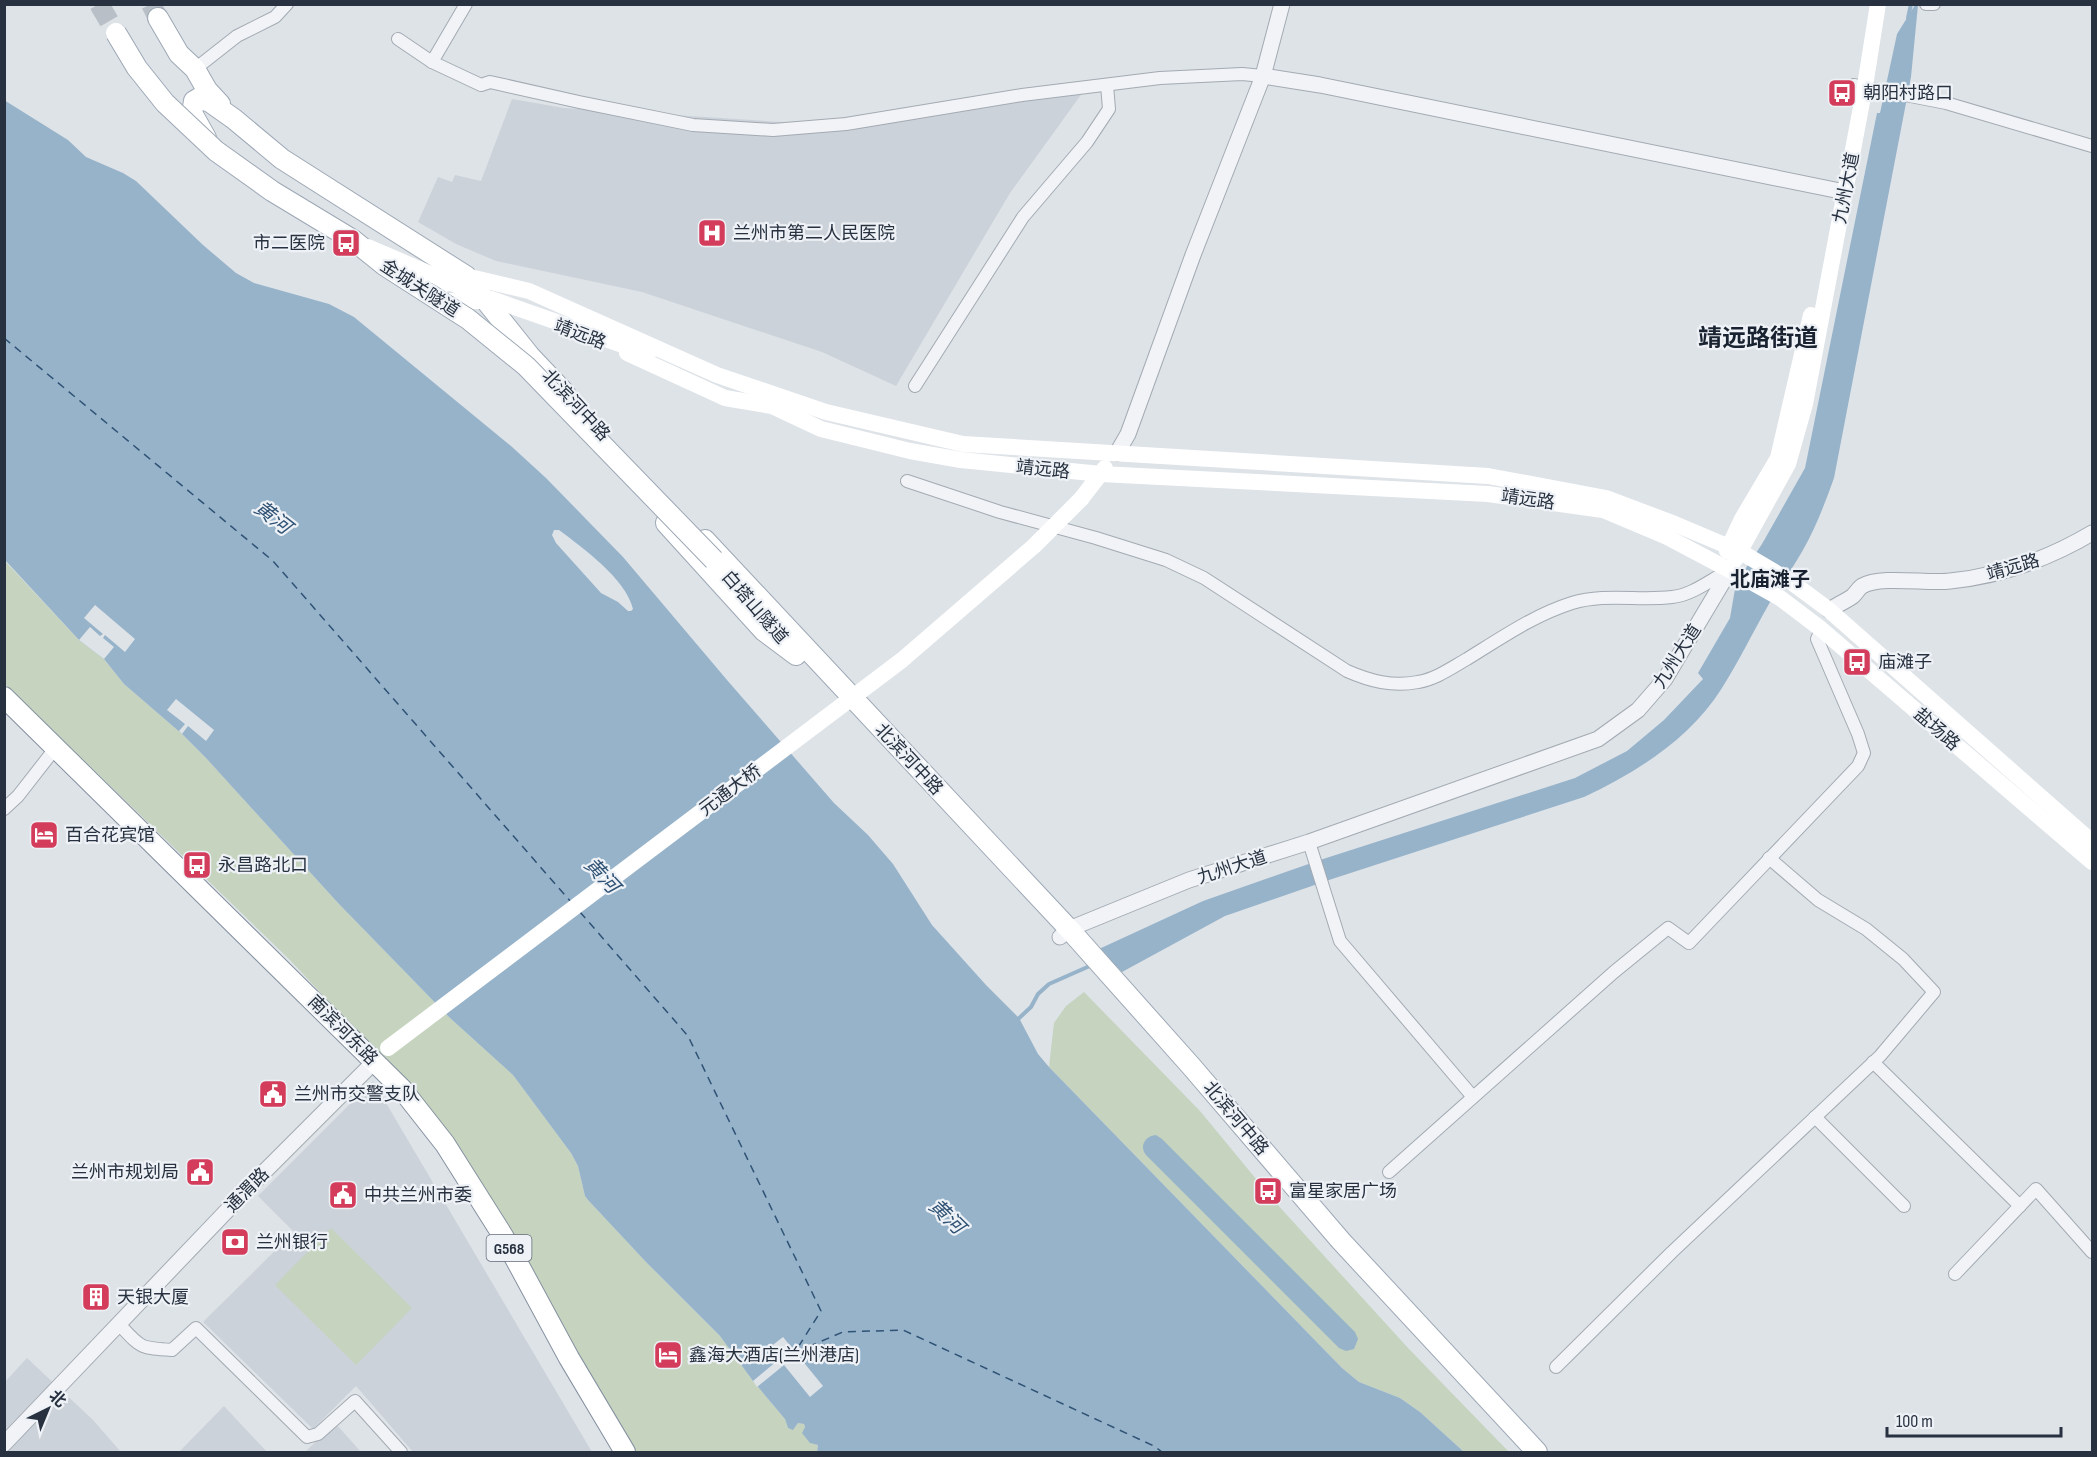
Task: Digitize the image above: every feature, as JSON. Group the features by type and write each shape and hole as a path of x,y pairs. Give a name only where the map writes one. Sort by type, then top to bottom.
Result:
{"main road":[{"path":"1866,86 1870,4"},
{"name":"九州大道","path":"1729,569 1788,464 1805,404 1840,191 1866,86 1878,4"},
{"path":"158,18 178,54 195,69 207,90 234,119"},
{"name":"金城关隧道","path":"116,33 137,68 165,103 216,152 272,191 353,240 384,265 468,319 526,366 714,560"},
{"path":"234,119 210,102 199,98 191,107 200,130 232,171 362,246 437,296 523,366 764,631 796,655"},
{"name":"北滨河中路","path":"234,119 282,159 466,276 530,356 1065,933 1333,1248 1522,1452"},
{"path":"353,240 477,294 648,354 772,406"},
{"path":"437,296 466,276"},
{"name":"靖远路","path":"466,276 529,291 717,375 826,412 963,444 1488,476 1606,498 1738,552 1790,581"},
{"name":"靖远路","path":"437,296 488,301 582,332 725,398 772,406 821,429 910,451 961,460 1101,474 1488,494 1603,510 1667,537 1780,598"},
{"name":"元通大桥","path":"377,1059 902,660 1034,546 1081,499 1117,453"},
{"name":"白塔山隧道","path":"714,560 796,655"},
{"name":"盐场路","path":"1790,581 1829,610 2092,842"},
{"name":"盐场路","path":"1780,598 1821,629 2092,862"},
{"name":"北滨河中路","path":"796,655 1065,933"},
{"name":"南滨河东路","path":"4,697 377,1059 401,1088 456,1161 503,1236 569,1358 625,1452"},
{"name":"南滨河东路","path":"4,711 377,1059 419,1128 480,1218 614,1452"},
{"name":"北滨河中路","path":"1102,976 1191,1066 1341,1241 1537,1452"}],"street":[{"path":"195,69 237,36 275,17 287,4"},
{"path":"432,62 466,4"},
{"path":"1117,453 1128,434 1192,255 1263,76 1282,4"},
{"path":"1926,4 1934,4"},
{"path":"398,39 432,62 481,85 490,82 693,125 773,130 846,124 1022,95 1172,78 1242,74 1320,85 1840,191"},
{"path":"915,386 1023,217 1087,142 1109,109 1107,86"},
{"path":"1866,86 1946,103 2092,146"},
{"path":"907,481 1000,512 1166,560 1204,578 1347,671 1369,680 1400,685 1434,678 1541,615 1572,603 1596,598 1674,597 1694,591 1729,569"},
{"name":"靖远路","path":"1829,610 1853,595 1862,586 1877,582 1948,582 2007,570 2040,560 2092,533"},
{"name":"九州大道","path":"1065,933 1189,880 1310,847 1598,739 1638,710 1665,679 1729,569"},
{"path":"1389,1172 1618,969 1668,928 1689,943 1858,766 1864,753 1817,639 1821,629"},
{"path":"4,809 18,796 50,755"},
{"path":"1310,847 1340,940 1473,1097"},
{"path":"1556,1367 1677,1246 1873,1062 1934,992 1903,959 1866,929 1818,900 1769,858"},
{"name":"通渭路","path":"4,1444 260,1176 377,1059"},
{"path":"1873,1062 2020,1206"},
{"path":"1815,1117 1904,1206"},
{"path":"1955,1275 2036,1189 2092,1252"},
{"path":"119,1324 138,1345 147,1349 172,1350 196,1328 307,1437 318,1434 355,1401 401,1452"}],"shaded area":[{"name":"兰州市第二人民医院","path":"1083,92 1010,193 896,386 822,352 642,292 496,261 456,244 418,222 438,177 452,182 455,175 481,181 512,99 564,108 798,123"},
{"path":"373,1081 592,1452 413,1452 356,1386 313,1429 203,1322 294,1232 258,1196"},
{"path":"27,1358 93,1420 121,1452 5,1452 4,1383"},
{"path":"224,1406 267,1452 179,1452"},
{"path":"335,1423 361,1452 305,1452"}],"green space":[{"path":"4,560 79,640 104,659 124,684 206,758 339,904 450,1018 513,1075 571,1153 578,1166 588,1200 720,1336 785,1419 788,1428 794,1429 798,1423 804,1424 803,1432 811,1443 818,1445 817,1452 635,1452 488,1196 434,1116 395,1068 371,1047 290,960 5,684"},
{"path":"1084,992 1200,1111 1276,1203 1408,1348 1509,1452 1464,1452 1420,1412 1400,1398 1359,1382 1342,1368 1049,1067 1054,1023 1066,1006"},
{"path":"331,1228 412,1308 356,1365 275,1285"}],"water":[{"path":"1915,5 1918,5 1911,77 1834,478 1824,506 1803,550 1769,604 1722,688 1709,706 1694,723 1661,752 1623,777 1584,797 1225,916 1122,972 1099,949 1203,901 1320,860 1575,778 1627,751 1664,720 1703,679 1698,673 1730,618 1736,583 1762,544 1805,468 1877,113 1880,113 1897,34"},
{"name":"黄河","path":"4,100 68,140 86,157 136,181 236,273 254,283 329,304 354,317 511,446 546,478 623,557 834,803 868,835 893,864 932,925 1019,1018 1038,1054 1049,1067 1342,1368 1359,1382 1400,1398 1420,1412 1464,1452 817,1452 818,1445 810,1443 802,1433 804,1424 798,1423 793,1430 788,1428 785,1419 720,1336 588,1200 578,1166 571,1153 513,1075 450,1018 339,904 206,758 124,684 104,659 79,640 5,560","holes":["554,530 559,530 613,576 629,598 633,609 631,611 601,593 556,543 552,535"]},
{"path":"1156,1135 1355,1332 1358,1339 1354,1349 1346,1351 1339,1348 1146,1155 1143,1148 1144,1142"}],"pier":[{"path":"95,605 135,639 125,652 105,635 103,638 114,647 104,659 79,640 90,627 100,636 103,634 84,618"},
{"path":"176,699 214,730 206,741 188,726 182,734 179,731 185,724 167,710"},
{"path":"783,1337 823,1386 810,1397 784,1365 757,1387 753,1381 778,1360 769,1348"}],"waterway":[{"path":"1908,18 1911,4"},
{"path":"1016,1021 1031,1007 1038,994 1049,984 1092,965"}],"ferry route":[{"path":"4,338 273,561 571,902"},
{"path":"580,912 688,1036 821,1311 795,1352"},
{"path":"796,1352 843,1332 903,1330 1154,1446 1162,1452"}],"tunnel":[{"path":"99,4 116,33"},
{"path":"151,4 158,18"}],"place":[{"name":"朝阳村路口","path":"1842,93"},
{"name":"兰州市第二人民医院","path":"712,233"},
{"name":"市二医院","path":"346,243"},
{"name":"庙滩子","path":"1857,662"},
{"name":"百合花宾馆","path":"44,835"},
{"name":"永昌路北口","path":"197,865"},
{"name":"兰州市交警支队","path":"273,1094"},
{"name":"兰州市规划局","path":"200,1172"},
{"name":"富星家居广场","path":"1268,1191"},
{"name":"中共兰州市委","path":"343,1195"},
{"name":"兰州银行","path":"235,1242"},
{"name":"天银大厦","path":"96,1297"},
{"name":"鑫海大酒店(兰州港店)","path":"668,1355"}],"district":[{"name":"靖远路街道","path":"1758,338"},
{"name":"北庙滩子","path":"1770,579"}]}
